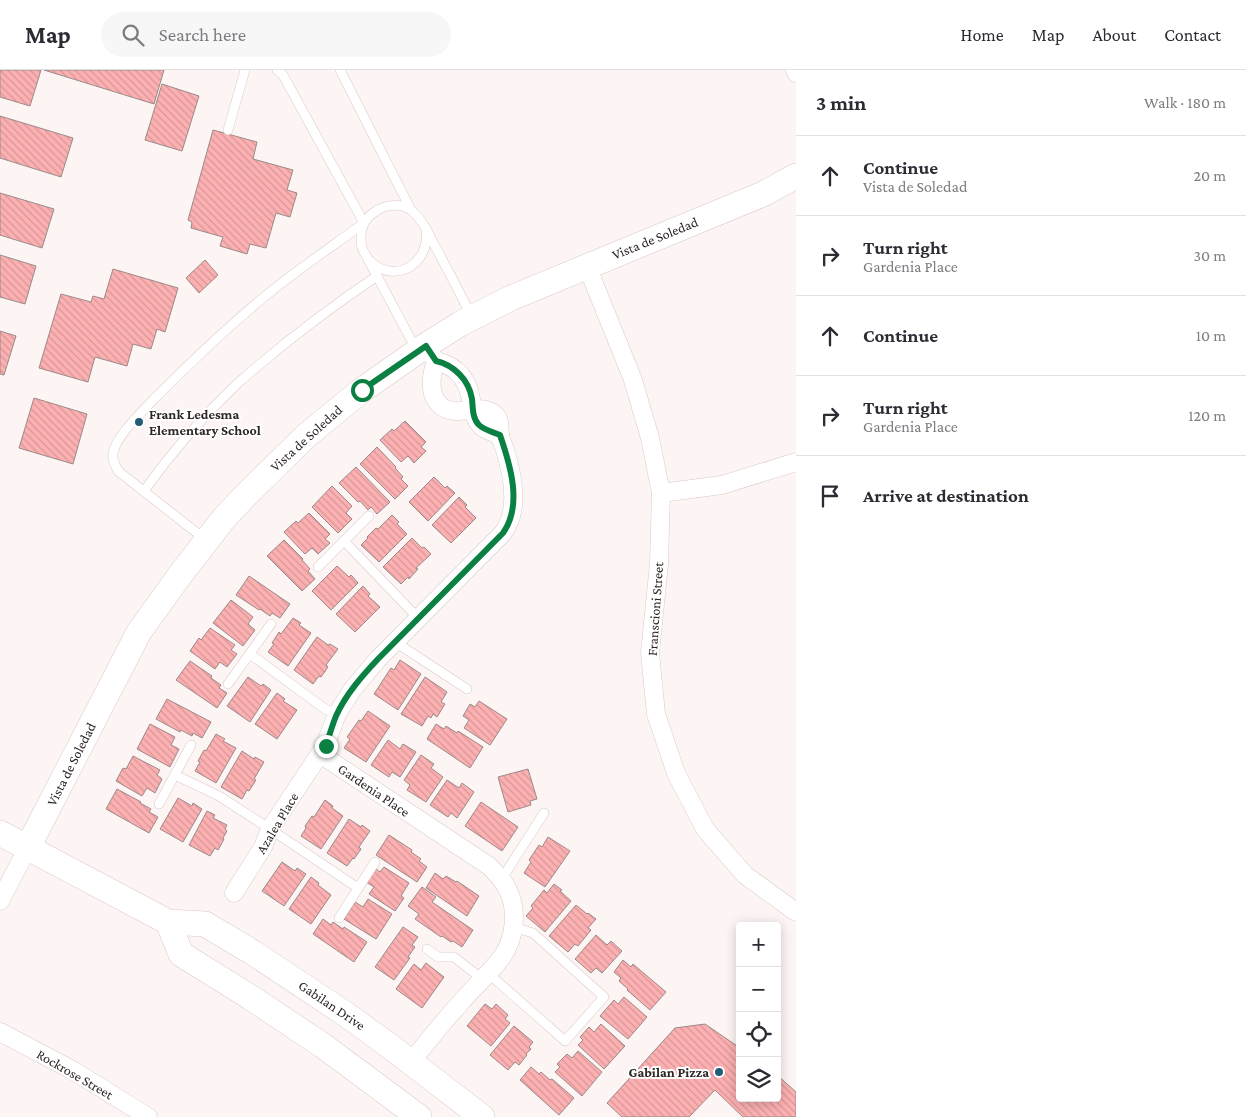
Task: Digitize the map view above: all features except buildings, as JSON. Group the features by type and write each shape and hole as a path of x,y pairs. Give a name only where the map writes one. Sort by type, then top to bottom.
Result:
{"street":[{"name":"Vista de Soledad","path":"28,847 139,632 206,540 249,492 306,436 362,390 426,353 460,324 510,298 763,194 796,176"},
{"name":"Franscioni Street","path":"587,266 633,380 650,438 661,493 659,564 650,653 656,714 676,773 705,829 745,874 796,912"},
{"path":"426,353 433,371 432,392 441,407 451,411 463,412 472,409"},
{"path":"320,754 326,746 337,714 363,675 503,533 512,515 513,491 510,470 500,435 478,424 472,409 470,391 460,374 426,353"},
{"path":"661,493 722,485 796,462"},
{"name":"Azalea Place","path":"234,893 263,846 270,829 320,754"},
{"name":"Gardenia Place","path":"320,754 489,866 508,890 512,901 514,913 513,927 508,947 411,1062"},
{"name":"Gabilan Drive","path":"0,833 168,922 205,924 313,992 387,1044 482,1117"},
{"path":"0,902 28,847"},
{"path":"168,922 181,954 315,1040 419,1117"},
{"name":"Rockrose Street","path":"0,1032 74,1071 148,1117"}],"lane":[{"path":"228,130 245,70"},
{"path":"277,70 283,75 364,223"},
{"path":"340,70 411,210 425,228 472,318"},
{"path":"411,210 401,206 389,205 378,209 364,223 360,236 362,248 377,276 426,353"},
{"path":"206,540 118,471 114,463 113,453 122,434 166,388 239,318 292,274 364,223"},
{"path":"367,258 383,270 404,270 421,258 427,238 425,228"},
{"path":"144,491 174,452 236,386 298,334 377,276"},
{"path":"318,567 369,516"},
{"path":"344,541 418,618"},
{"path":"228,684 271,624"},
{"path":"395,642 467,689"},
{"path":"250,654 325,709 337,714"},
{"path":"160,804 191,745"},
{"path":"176,775 219,796 358,888"},
{"path":"501,880 544,813"},
{"path":"339,918 375,862"},
{"path":"427,950 438,957 454,957 485,976 565,1042 604,998 533,934 513,927"}],"place":[{"name":"Frank Ledesma Elementary School","path":"139,422"},
{"name":"Gabilan Pizza","path":"719,1072"}],"route":[{"path":"326,746 337,714 363,675 503,533 510,521 513,507 510,470 500,435 478,424 472,409 470,391 464,379 455,369 436,361 426,346 362,390"}]}
